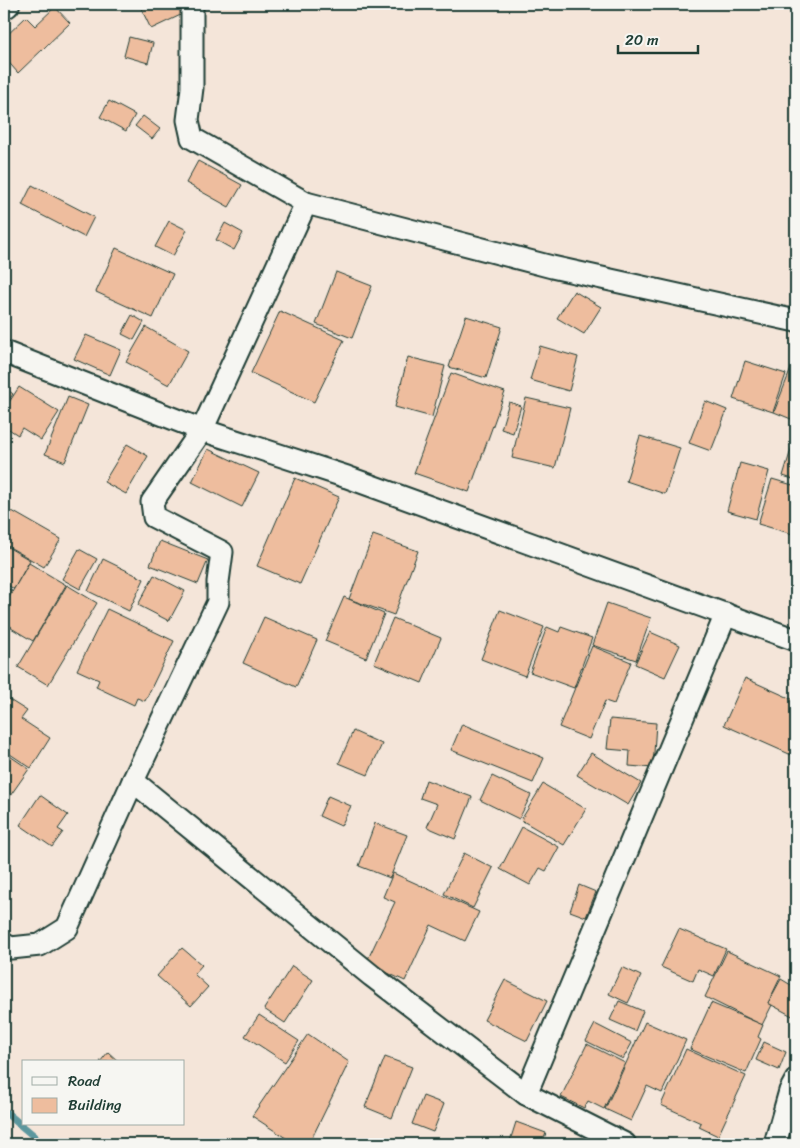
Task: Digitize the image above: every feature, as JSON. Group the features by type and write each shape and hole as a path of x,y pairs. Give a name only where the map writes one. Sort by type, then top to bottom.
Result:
{"street":[{"path":"192,4 192,88 188,120 192,138 306,203 552,267 796,321"},
{"path":"4,944 11,948 40,945 67,928 133,781 218,602 218,582 222,552 154,517 152,502 202,430 306,203"},
{"path":"4,352 202,430 356,480 796,640"},
{"path":"526,1094 726,614"},
{"path":"133,781 372,976 526,1094 626,1144"},
{"path":"775,1144 790,1091 796,1080"}],"building":[{"path":"139,4 183,4 187,12 151,29"},
{"path":"55,7 70,23 18,73 4,57 4,38 26,17 35,26"},
{"path":"129,37 153,43 148,63 124,56"},
{"path":"109,101 135,115 126,131 100,117"},
{"path":"143,116 160,129 152,139 135,126"},
{"path":"198,161 242,185 229,207 186,183"},
{"path":"32,185 94,217 84,237 22,205"},
{"path":"169,221 187,230 173,256 155,247"},
{"path":"225,223 243,233 234,250 216,240"},
{"path":"116,248 173,274 153,318 96,292"},
{"path":"336,272 372,286 352,338 316,324"},
{"path":"574,291 601,307 584,334 557,318"},
{"path":"280,311 344,340 314,402 251,373"},
{"path":"132,315 144,322 134,340 122,334"},
{"path":"466,316 502,327 486,378 449,367"},
{"path":"146,327 188,351 169,385 126,362"},
{"path":"86,335 121,350 110,375 74,359"},
{"path":"540,346 578,357 569,391 530,380"},
{"path":"796,356 796,421 774,412"},
{"path":"408,357 445,366 432,417 395,407"},
{"path":"745,361 786,374 773,412 733,399"},
{"path":"451,373 505,392 469,492 414,473"},
{"path":"4,387 13,394 4,407"},
{"path":"19,387 59,412 41,440 22,428 18,435 4,426 4,410"},
{"path":"68,397 88,405 65,462 45,454"},
{"path":"526,398 570,408 555,468 512,458"},
{"path":"705,401 727,410 711,451 689,443"},
{"path":"509,402 521,406 513,433 501,429"},
{"path":"640,436 680,448 665,494 626,481"},
{"path":"793,443 796,444 796,480 783,476"},
{"path":"127,444 148,456 126,494 104,482"},
{"path":"208,449 259,473 242,507 192,482"},
{"path":"740,463 769,471 756,519 727,511"},
{"path":"295,478 339,497 300,584 257,566"},
{"path":"772,479 796,486 796,535 758,524"},
{"path":"12,511 61,539 44,567 4,544 4,526"},
{"path":"373,535 418,551 394,615 349,599"},
{"path":"160,541 208,560 198,584 150,565"},
{"path":"4,545 30,560 14,589 4,583"},
{"path":"79,549 97,559 80,589 62,579"},
{"path":"103,559 144,579 129,611 88,591"},
{"path":"29,563 66,585 33,641 4,622 4,606"},
{"path":"154,575 185,591 169,621 138,605"},
{"path":"67,585 97,603 48,685 18,667"},
{"path":"4,586 12,591 4,605"},
{"path":"344,597 384,614 366,658 325,641"},
{"path":"607,603 651,618 636,660 592,645"},
{"path":"107,609 174,641 145,701 137,698 134,705 96,687 99,680 77,670"},
{"path":"500,610 544,627 525,676 481,659"},
{"path":"264,617 317,640 296,687 243,663"},
{"path":"393,618 441,638 422,683 374,663"},
{"path":"547,627 559,632 561,627 592,638 574,688 530,672"},
{"path":"650,632 680,645 665,677 635,664"},
{"path":"592,646 631,662 614,704 605,701 589,739 559,727"},
{"path":"745,678 796,701 796,757 724,725"},
{"path":"8,699 27,711 21,719 50,738 31,768 4,750 4,705"},
{"path":"610,719 656,723 653,768 629,766 630,751 607,749"},
{"path":"462,724 544,758 533,783 451,750"},
{"path":"353,731 382,744 368,775 339,763"},
{"path":"4,752 29,769 10,796 4,792"},
{"path":"591,753 641,783 628,805 577,775"},
{"path":"492,776 531,795 519,819 480,800"},
{"path":"426,780 472,797 455,839 427,827 437,804 420,798"},
{"path":"543,784 586,809 564,845 521,820"},
{"path":"40,795 68,815 58,829 63,832 52,847 20,825"},
{"path":"328,796 351,806 341,826 319,816"},
{"path":"375,823 407,835 390,878 359,866"},
{"path":"522,827 559,847 546,871 540,868 530,885 500,869"},
{"path":"464,853 493,868 473,908 444,894"},
{"path":"393,873 479,912 465,941 431,925 405,981 366,963 395,902 383,897"},
{"path":"579,885 596,892 586,917 570,911"},
{"path":"679,929 726,949 714,976 698,969 693,981 661,967"},
{"path":"182,948 202,965 194,974 208,987 191,1006 157,976"},
{"path":"727,951 781,976 768,1003 772,1005 762,1025 705,997"},
{"path":"292,966 313,980 285,1023 264,1009"},
{"path":"622,967 641,976 628,1003 609,994"},
{"path":"781,979 796,988 796,1018 768,1003"},
{"path":"505,980 547,1001 527,1041 484,1020"},
{"path":"619,1001 643,1011 635,1031 610,1020"},
{"path":"711,1003 763,1025 758,1037 761,1039 746,1073 690,1049"},
{"path":"259,1015 299,1041 285,1062 245,1036"},
{"path":"645,1022 686,1040 662,1093 647,1086 631,1121 605,1109"},
{"path":"595,1024 632,1043 623,1059 586,1041"},
{"path":"308,1034 349,1062 309,1144 295,1144 252,1116"},
{"path":"764,1042 786,1052 779,1070 756,1060"},
{"path":"587,1044 625,1063 604,1109 588,1101 584,1108 561,1097"},
{"path":"686,1049 746,1076 718,1136 699,1127 701,1123 661,1105"},
{"path":"108,1052 117,1060 102,1060"},
{"path":"385,1057 412,1067 392,1118 365,1107"},
{"path":"423,1096 444,1104 433,1132 412,1124"},
{"path":"516,1122 546,1133 542,1144 509,1144"}],"waterway":[{"path":"4,1111 34,1136 38,1144"}]}
